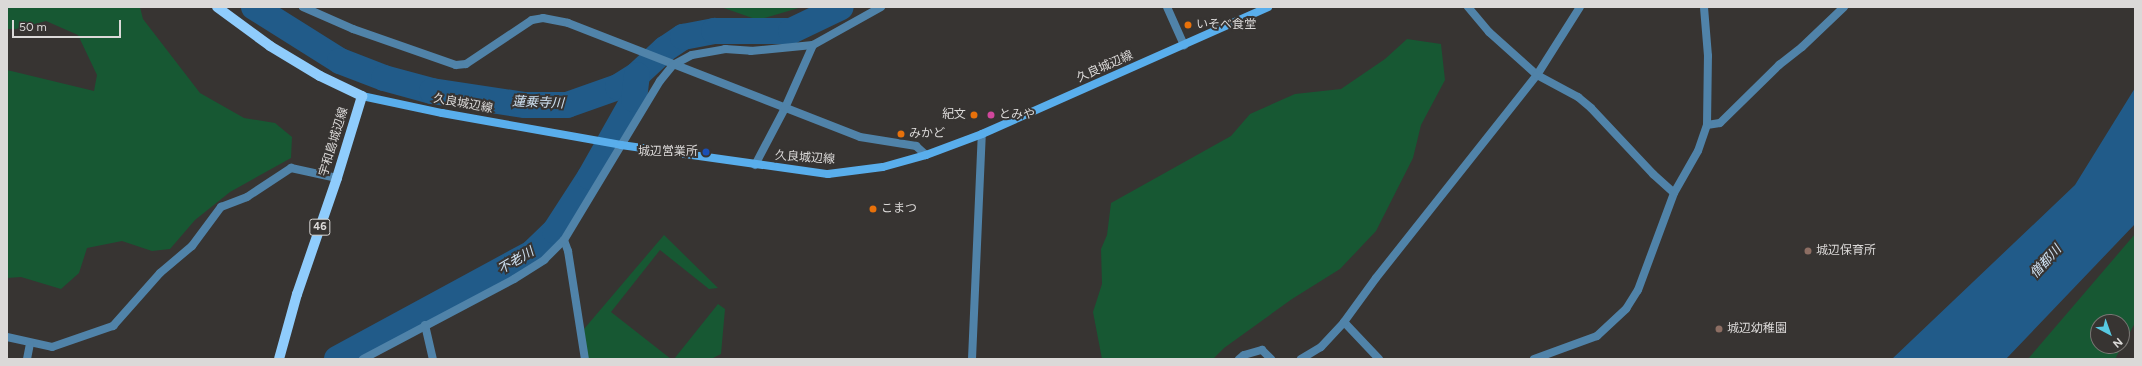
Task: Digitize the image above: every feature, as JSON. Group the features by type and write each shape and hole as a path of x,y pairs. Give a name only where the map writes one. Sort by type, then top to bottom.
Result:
{"main road":[{"name":"宇和島城辺線","path":"217,7 270,46 320,76 362,96 337,178 297,294 279,359"},
{"name":"久良城辺線","path":"362,96 442,113 621,145 755,165 828,174 883,167 926,155 982,134 1184,46 1268,7"}],"street":[{"path":"303,7 354,29 456,65 466,64 532,20 543,18 568,23 860,137 916,146 926,155"},
{"path":"363,359 514,279 544,260 564,240 660,81 673,65 692,55 724,49 751,51 813,45 881,7"},
{"path":"1167,7 1184,46"},
{"path":"1468,7 1489,32 1537,75 1578,97 1591,108 1653,174 1674,193"},
{"path":"1301,359 1321,347 1344,322 1376,278 1537,75 1580,7"},
{"path":"1534,359 1597,336 1626,308 1638,290 1674,193 1698,151 1707,125 1708,56 1704,7"},
{"path":"1707,125 1720,123 1779,64 1802,47 1844,7"},
{"path":"755,165 785,108 813,45"},
{"path":"972,359 982,134"},
{"path":"7,337 30,344 52,347 113,326 160,273 192,246 221,207 247,197 291,168 337,178"},
{"path":"564,240 568,251 585,359"},
{"path":"1344,322 1379,359"},
{"path":"425,325 433,359"},
{"path":"27,359 30,344"},
{"path":"1239,359 1244,355 1262,350 1271,359"}],"green space":[{"path":"7,7 140,7 143,19 200,93 244,118 275,123 292,137 291,158 230,192 195,220 170,249 152,251 122,241 87,248 79,273 61,289 21,277 7,278 7,70 94,91 97,75 78,35 46,21 16,29 7,29"},
{"path":"721,7 802,7 758,20"},
{"path":"1407,39 1441,44 1445,80 1421,125 1413,158 1376,231 1340,269 1292,299 1224,348 1213,359 1102,359 1093,312 1102,284 1101,249 1107,235 1111,203 1231,136 1250,114 1295,94 1341,89 1385,59"},
{"path":"2135,234 2135,323 2130,332 2130,314 2090,314 2090,354 2118,354 2115,359 2028,359"},
{"path":"664,235 718,288 709,289 660,250 611,312 671,359 588,359 584,329"},
{"path":"718,304 725,309 721,354 711,359 674,359"}],"water":[{"name":"僧都川","path":"2135,88 2135,224 2006,359 1892,359 2075,185"}],"waterway":[{"name":"蓮乗寺川","path":"254,7 340,61 384,78 432,91 525,105 567,105 618,87 637,75 665,49 683,37 714,31 791,31 841,7"},
{"name":"不老川","path":"337,359 532,253 555,231 590,177 634,99 637,75"}],"place":[{"name":"いそべ食堂","path":"1188,25"},
{"name":"紀文","path":"974,115"},
{"name":"とみや","path":"991,115"},
{"name":"みかど","path":"901,134"},
{"name":"城辺営業所","path":"706,152"},
{"name":"こまつ","path":"873,209"},
{"name":"城辺保育所","path":"1808,251"},
{"name":"城辺幼稚園","path":"1719,329"}]}
